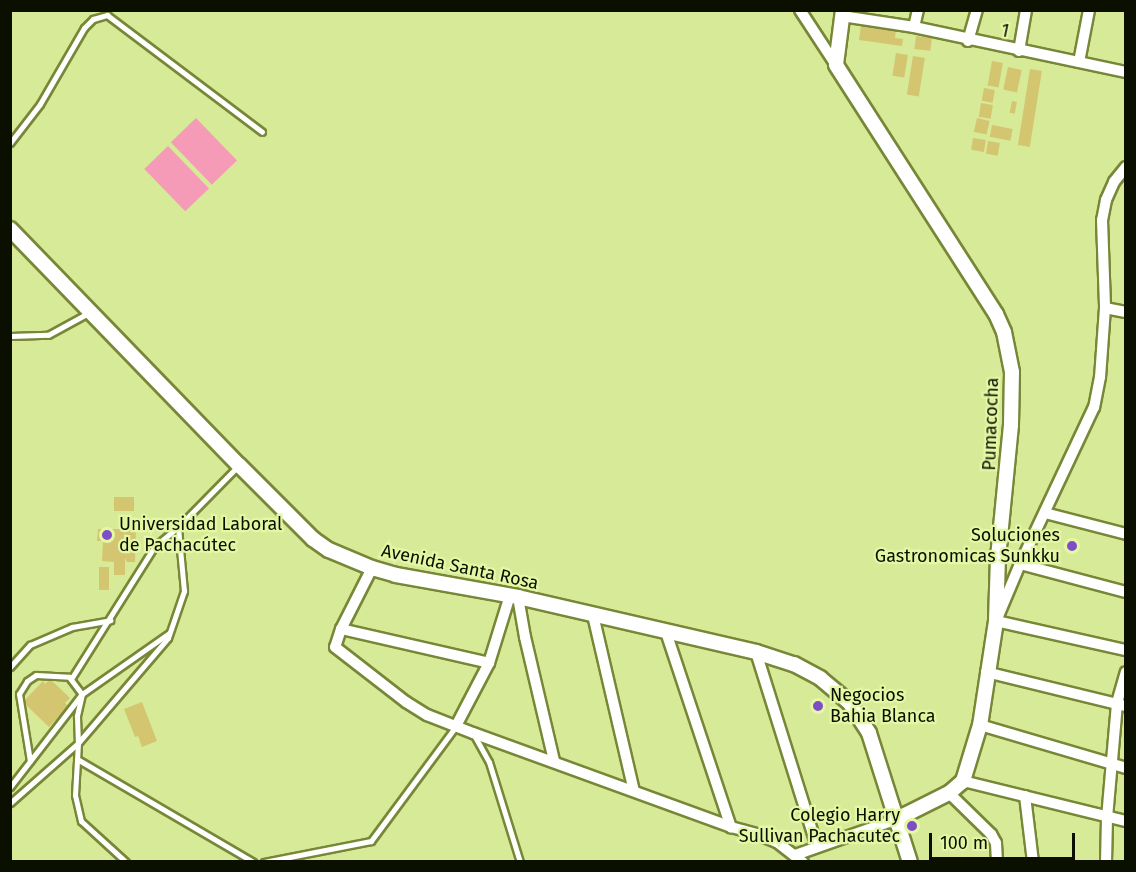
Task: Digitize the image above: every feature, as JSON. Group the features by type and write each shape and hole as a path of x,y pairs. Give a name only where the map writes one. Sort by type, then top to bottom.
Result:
{"street":[{"name":"Pumacocha","path":"800,10 996,315 1004,332 1013,394 996,621 986,672 980,725 963,781"},
{"path":"914,27 918,10"},
{"path":"969,41 976,10"},
{"path":"1019,51 1026,10"},
{"path":"1079,62 1089,10"},
{"path":"836,65 842,13"},
{"name":"1","path":"842,13 1125,72"},
{"path":"1125,167 1114,182 1106,200 1102,220 1105,308 1100,377 1094,407 1020,564 996,621 1125,650"},
{"name":"Avenida Santa Rosa","path":"10,229 313,539 338,554 372,568 514,596 756,652 794,664 839,691 869,733 910,861"},
{"path":"1105,308 1125,312"},
{"path":"1045,513 1125,534"},
{"path":"1020,564 1125,592"},
{"path":"372,568 341,629 335,647 358,667 427,716 777,843 799,858 817,847 897,819 949,793 963,781 1125,821"},
{"path":"456,726 489,663 514,596"},
{"path":"514,596 554,761"},
{"path":"593,615 634,791"},
{"path":"341,629 489,663"},
{"path":"666,632 731,827"},
{"path":"756,652 817,847"},
{"path":"986,672 1121,705"},
{"path":"1106,861 1112,765 1125,672"},
{"path":"980,725 1125,768"},
{"path":"949,793 992,834 996,843 997,861"},
{"path":"1025,796 1033,861"}],"lane":[{"path":"10,143 40,104 84,28 93,19 107,15 262,132"},
{"path":"10,336 48,335 90,312"},
{"path":"71,679 154,547 178,527 239,465"},
{"path":"10,803 78,743 168,638 184,591 178,527"},
{"path":"10,667 30,645 72,627 110,620"},
{"path":"10,787 82,694 170,632"},
{"path":"30,761 19,694 27,681 36,675 53,675 71,679 82,694 77,716 75,795 81,821 126,861"},
{"path":"264,861 371,841 456,726"},
{"path":"473,734 489,762 520,861"},
{"path":"77,759 254,861"}],"shaded area":[{"path":"196,118 237,160 212,185 171,142"},
{"path":"168,146 209,188 185,211 144,169"}],"building":[{"path":"861,25 896,29 895,38 903,39 902,46 859,40"},
{"path":"916,36 932,38 930,51 914,49"},
{"path":"896,53 908,55 904,78 892,76"},
{"path":"913,56 925,58 919,96 907,95"},
{"path":"992,61 1003,63 998,88 988,86"},
{"path":"1008,67 1022,70 1017,92 1003,89"},
{"path":"1030,69 1042,71 1030,147 1018,145"},
{"path":"984,88 995,90 993,103 982,101"},
{"path":"1012,101 1017,102 1015,114 1010,113"},
{"path":"981,103 993,105 991,119 979,117"},
{"path":"977,118 990,121 987,135 974,132"},
{"path":"992,125 1013,129 1010,141 990,137"},
{"path":"973,138 986,140 984,152 971,150"},
{"path":"988,141 1000,143 998,156 986,154"},
{"path":"114,497 134,497 134,511 114,511"},
{"path":"128,527 136,527 135,562 127,562 125,558 125,575 114,575 114,562 102,561 103,541 97,541 98,529 128,529"},
{"path":"99,567 109,567 109,590 99,590"},
{"path":"50,679 70,698 65,703 68,706 49,727 23,702 43,681 45,684"},
{"path":"142,702 157,741 142,747 138,736 135,737 124,709"}],"place":[{"name":"Universidad Laboral de Pachacútec","path":"107,535"},
{"name":"Soluciones Gastronomicas Sunkku","path":"1072,546"},
{"name":"Negocios Bahia Blanca","path":"818,706"},
{"name":"Colegio Harry Sullivan Pachacutec","path":"912,826"}]}
